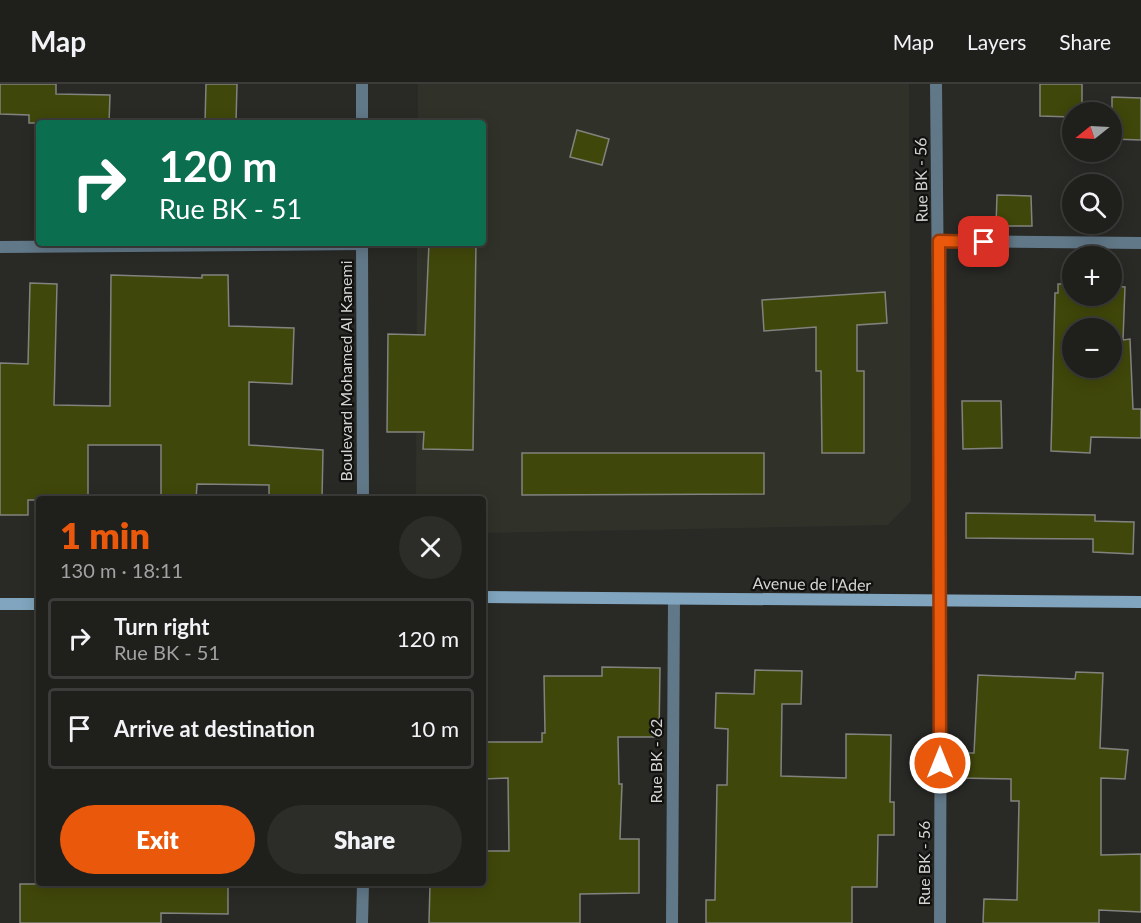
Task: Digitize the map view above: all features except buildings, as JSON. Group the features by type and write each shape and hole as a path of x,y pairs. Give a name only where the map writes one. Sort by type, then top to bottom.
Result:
{"main road":[{"name":"Avenue de l'Ader","path":"486,597 1141,602"},
{"path":"0,604 36,604"}],"street":[{"path":"362,84 362,120"},
{"name":"Rue BK - 56","path":"936,84 941,602 940,923"},
{"path":"939,241 1141,243"},
{"path":"0,247 121,246"},
{"name":"Boulevard Mohamed Al Kanemi","path":"362,246 363,496"},
{"name":"Rue BK - 62","path":"672,923 674,599"},
{"path":"362,923 363,886"}],"shaded area":[{"path":"418,84 909,84 911,501 888,525 486,533 486,496 416,496 417,246 486,246 486,120 418,120"}],"route":[{"path":"940,763 939,241 984,242"}]}
